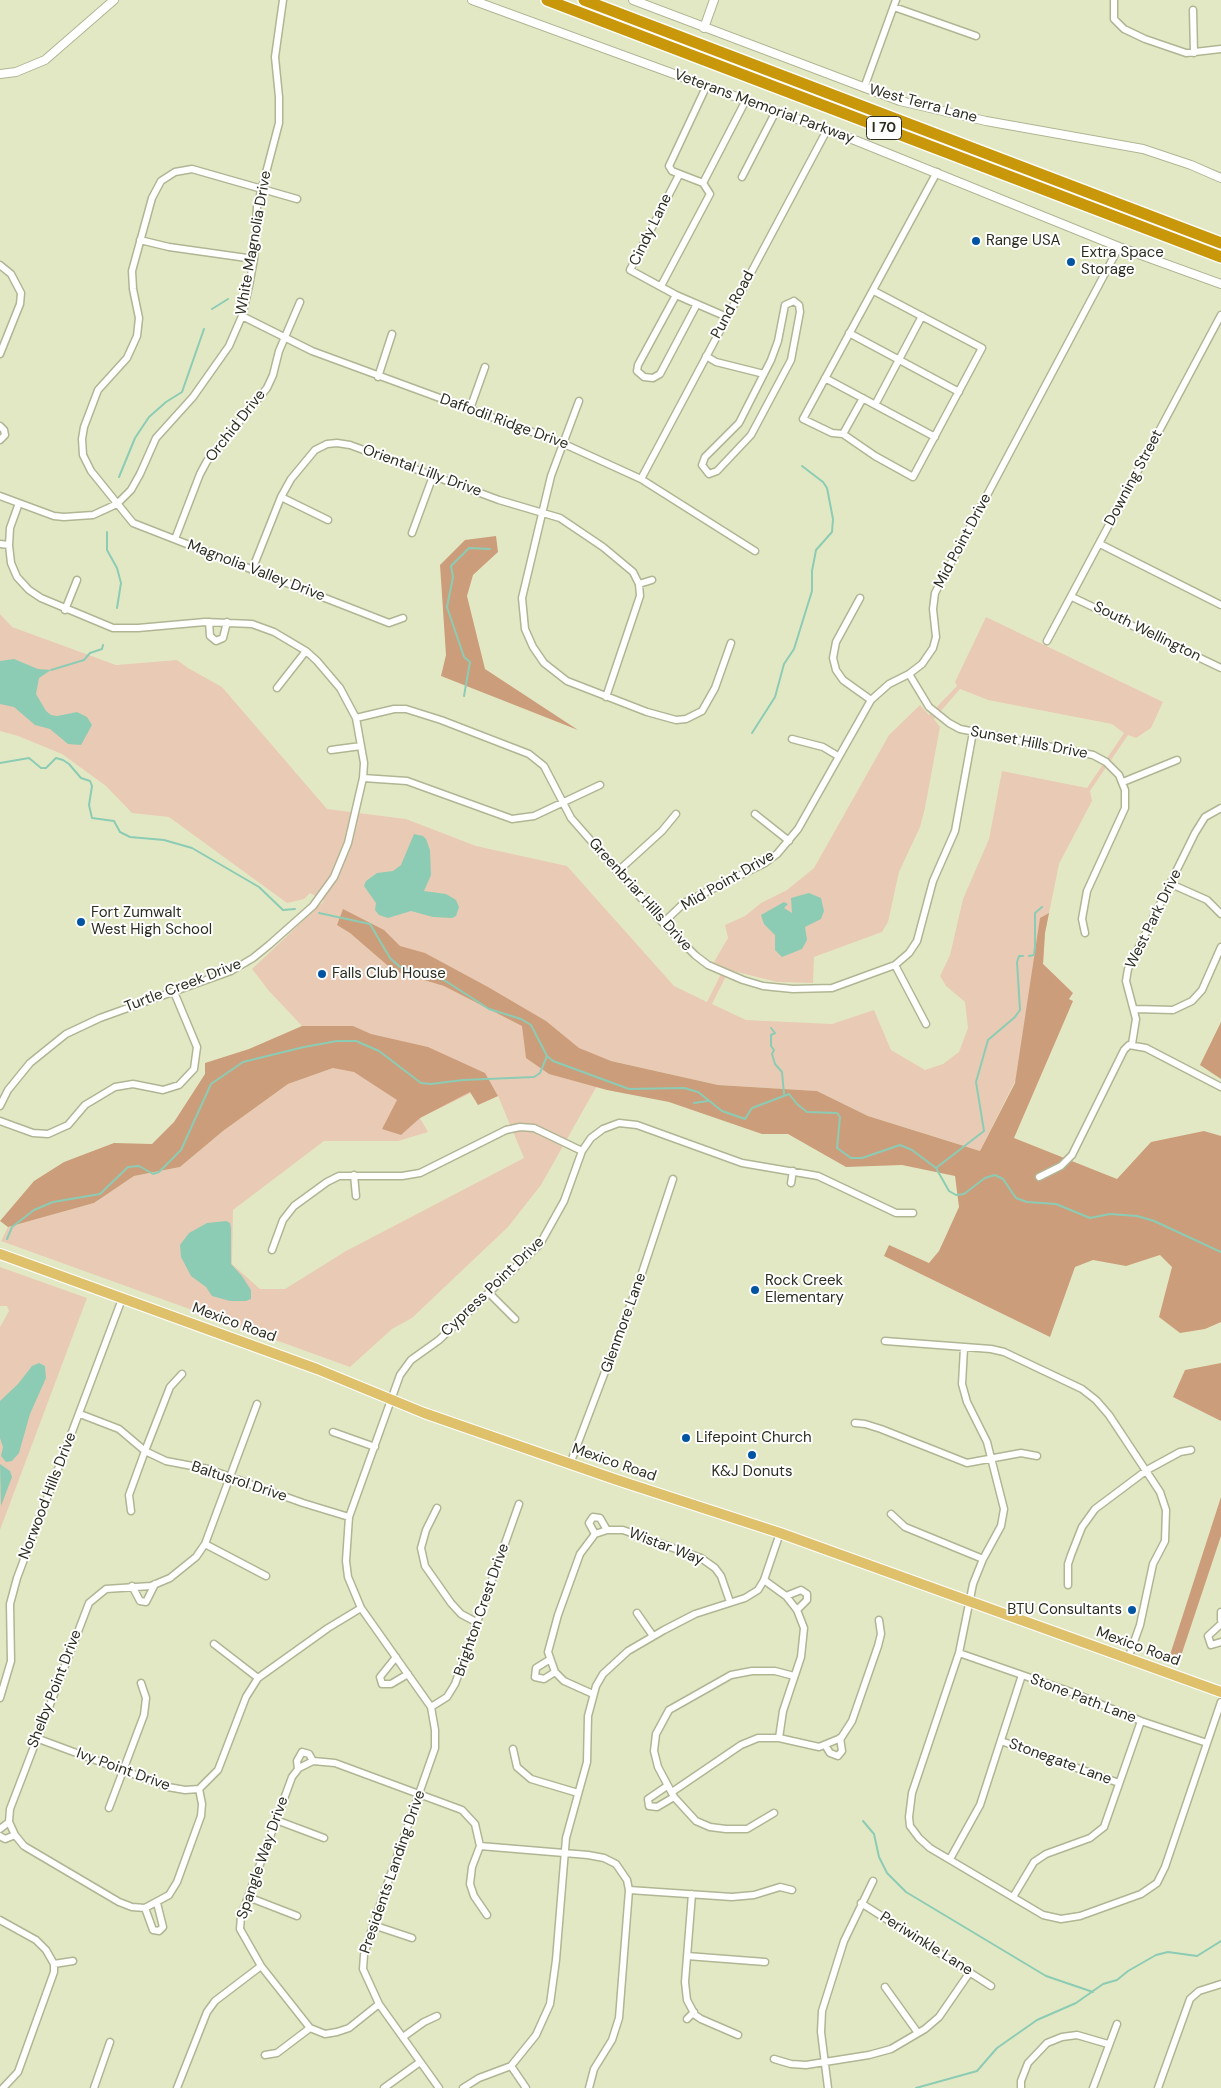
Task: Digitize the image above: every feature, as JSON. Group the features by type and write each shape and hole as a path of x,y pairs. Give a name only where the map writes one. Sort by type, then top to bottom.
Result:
{"highway":[{"name":"I 70","path":"547,0 1221,257"},
{"name":"I 70","path":"584,0 1221,243"}],"main road":[{"name":"Mexico Road","path":"0,1254 317,1369 391,1400 570,1464 780,1534 1221,1692"}],"street":[{"path":"0,74 16,72 44,60 114,0"},
{"name":"White Magnolia Drive","path":"0,496 54,516 73,518 93,516 117,504 131,490 156,438 193,397 219,363 242,316 254,259 257,207 278,123 279,96 275,57 282,0"},
{"name":"Veterans Memorial Parkway","path":"472,0 827,130 937,172 1119,247 1221,284"},
{"name":"West Terra Lane","path":"633,0 900,101 986,121 1142,149 1191,165 1221,178"},
{"path":"704,28 714,0"},
{"path":"1114,0 1112,12 1114,19 1124,29 1173,50 1194,53 1221,49"},
{"path":"864,88 895,3 976,36"},
{"path":"1193,10 1194,53"},
{"path":"661,286 710,194 703,183 672,172 669,166 671,158 707,86"},
{"path":"703,183 746,100"},
{"path":"742,177 776,112"},
{"name":"Pund Road","path":"641,479 827,130"},
{"name":"Magnolia Valley Drive","path":"298,199 200,171 183,169 161,181 154,192 140,240 132,280 139,318 137,336 127,358 98,390 82,439 83,455 86,463 133,523 389,623 403,618"},
{"path":"874,290 982,348 913,478 875,456 843,434 832,433 803,420 937,172"},
{"name":"Cindy Lane","path":"679,175 630,270 676,295 727,316"},
{"path":"140,240 169,247 254,259"},
{"name":"Mid Point Drive","path":"663,923 684,903 765,863 789,841 871,700 889,684 909,674 922,664 932,648 936,637 933,610 935,593 1119,247"},
{"path":"0,265 11,274 21,293 20,304 0,354"},
{"path":"676,295 638,365 637,371 639,374 653,378 660,374 697,304"},
{"path":"794,301 799,305 800,312 791,360 751,435 717,471 709,474 702,465 705,457 739,423 764,374 778,341 784,305 794,301"},
{"name":"Orchid Drive","path":"175,539 200,474 214,451 266,388 300,302"},
{"name":"Downing Street","path":"1048,641 1221,315"},
{"name":"Daffodil Ridge Drive","path":"242,316 284,339 378,377 470,408 562,443 641,479 755,551"},
{"path":"875,405 922,316"},
{"path":"849,333 959,392"},
{"path":"378,377 392,334"},
{"path":"706,356 716,362 764,374"},
{"path":"470,408 485,367"},
{"path":"825,378 935,437"},
{"path":"843,434 863,398"},
{"path":"579,401 551,476 544,514 522,598 525,629 544,663 554,673 567,681 666,718 686,719 702,711 710,700 731,643"},
{"path":"0,426 4,430 5,435 0,440"},
{"name":"Oriental Lilly Drive","path":"252,570 281,496 291,479 315,450 327,444 337,443 350,445 433,476 560,518 585,533 633,572 639,584"},
{"path":"412,532 433,476"},
{"path":"281,496 328,520"},
{"name":"Turtle Creek Drive","path":"0,1106 8,1090 30,1063 66,1034 100,1018 231,971 253,958 313,906 334,877 341,860 363,778 361,746 356,718 340,688 306,651 274,632 252,624 209,622 138,628 113,628 65,610 29,590 17,577 11,563 9,545 10,528 19,503"},
{"path":"0,544 9,545"},
{"path":"1100,544 1221,605"},
{"path":"65,610 77,580"},
{"path":"606,696 640,596 639,584 652,580"},
{"name":"South Wellington","path":"1072,596 1221,668"},
{"path":"860,598 836,642 833,658 836,670 843,680 871,700"},
{"path":"209,622 210,636 216,641 223,638 228,622"},
{"path":"277,688 306,651"},
{"name":"Sunset Hills Drive","path":"909,674 924,700 935,713 948,723 973,732 1093,755 1115,769 1123,782"},
{"name":"Greenbriar Hills Drive","path":"356,718 394,709 406,709 441,720 529,754 544,766 561,802 571,818 617,872 695,956 708,965 743,980 763,986 825,990 895,965 909,953 917,941 933,881 955,831 973,732"},
{"path":"792,739 823,747 838,756"},
{"path":"332,750 361,746"},
{"path":"1085,933 1082,919 1087,891 1125,808 1123,782 1177,760"},
{"path":"363,778 407,781 512,819 534,816 600,785"},
{"name":"West Park Drive","path":"1132,1044 1136,1019 1135,1009 1127,987 1128,969 1197,829 1207,816 1221,808"},
{"path":"617,872 662,831 676,814"},
{"path":"755,814 789,841"},
{"path":"1171,884 1207,900 1221,914"},
{"path":"1135,1009 1167,1011 1180,1008 1192,1001 1202,990 1221,947"},
{"path":"895,965 926,1024"},
{"path":"0,1120 33,1133 48,1134 68,1125 86,1105 115,1087 133,1084 162,1090 179,1085 194,1069 197,1047 174,992"},
{"path":"1039,1177 1062,1166 1069,1159 1124,1050 1132,1044 1146,1048 1221,1087"},
{"name":"Cypress Point Drive","path":"391,1400 400,1375 411,1360 439,1340 490,1294 546,1237 564,1202 582,1151 591,1138 603,1129 620,1123 637,1124 742,1163 818,1176 896,1213 913,1213"},
{"path":"272,1250 283,1220 294,1206 327,1182 339,1176 402,1176 420,1173 506,1130 520,1127 534,1128 582,1151"},
{"path":"791,1183 793,1171"},
{"path":"354,1175 356,1196"},
{"name":"Glenmore Lane","path":"570,1464 639,1282 673,1179"},
{"path":"490,1294 515,1319"},
{"name":"Norwood Hills Drive","path":"0,1698 11,1661 9,1623 11,1598 21,1566 122,1299"},
{"path":"885,1341 991,1349 1004,1352 1082,1390 1100,1405 1147,1470 1160,1492 1166,1510 1164,1541 1153,1564 1140,1625 1128,1659"},
{"path":"964,1348 962,1384 967,1402 988,1442 1004,1509 1001,1526 982,1559 968,1601 959,1653 912,1794 909,1809 910,1826 930,1848 1043,1915 1061,1920 1080,1916 1150,1889 1157,1883 1165,1867 1221,1702"},
{"path":"131,1511 129,1495 145,1452 170,1387 182,1374"},
{"name":"Presidents Landing Drive","path":"391,1400 349,1517 347,1569 361,1608 431,1707 435,1730 435,1748 373,1925 364,1955 363,1969 379,2004 439,2088"},
{"name":"Shelby Point Drive","path":"10,1822 10,1809 89,1603 106,1589 155,1584 170,1578 189,1565 205,1544 257,1404"},
{"name":"Baltusrol Drive","path":"80,1414 125,1432 145,1452 166,1461 208,1469 229,1478 349,1517"},
{"path":"855,1423 881,1429 957,1461 974,1463 1022,1453 1037,1456"},
{"path":"333,1432 375,1447"},
{"path":"1068,1585 1068,1564 1088,1518 1104,1501 1147,1470 1180,1452 1191,1450"},
{"name":"Brighton Crest Drive","path":"431,1707 447,1697 456,1684 476,1622 520,1504"},
{"path":"437,1508 423,1538 421,1548 424,1561 451,1603 462,1614 476,1622"},
{"path":"891,1514 905,1527 982,1559"},
{"name":"Wistar Way","path":"595,1534 589,1523 593,1517 600,1518 607,1530"},
{"name":"Wistar Way","path":"555,1672 550,1660 549,1644 580,1554 595,1534 607,1530 623,1530 702,1558 715,1568 721,1576 730,1602"},
{"path":"463,2088 479,2078 511,2066 536,2035 550,2004 556,1960 566,1838 587,1762 588,1716 593,1694 603,1674 628,1651 681,1620 751,1595 758,1590 764,1580 780,1534"},
{"path":"205,1544 266,1576"},
{"path":"764,1580 786,1596 797,1610 804,1628 801,1657 783,1711 779,1738"},
{"name":"Shelby Point Drive","path":"132,1586 140,1601 146,1602 155,1584"},
{"path":"786,1596 801,1590 807,1594 807,1600 797,1610"},
{"path":"0,1828 10,1822 15,1835 24,1846 119,1902 132,1907 145,1908 157,1903 169,1895 177,1882 201,1816 202,1804 199,1788 218,1770 246,1697 258,1678 299,1647 361,1608"},
{"path":"1221,1612 1221,1620"},
{"path":"637,1613 653,1636"},
{"path":"667,1786 648,1799 649,1806 657,1807 741,1745 758,1738 779,1738 812,1746 825,1745 840,1738 852,1721 878,1646 880,1634 879,1620"},
{"path":"1221,1624 1208,1636 1211,1644 1221,1642"},
{"path":"214,1644 258,1678"},
{"name":"Stone Path Lane","path":"959,1653 1118,1710 1141,1721 1207,1743"},
{"path":"396,1657 380,1677 382,1684 391,1684 408,1674"},
{"path":"550,1660 536,1668 535,1677 544,1679 555,1672 564,1681 593,1694"},
{"path":"774,1813 747,1828 718,1828 696,1821 667,1786 658,1768 654,1751 656,1734 669,1710 731,1675 752,1671 774,1671 794,1676"},
{"path":"950,1859 980,1806 1022,1675"},
{"path":"109,1808 144,1715 146,1698 141,1682"},
{"path":"1014,1897 1034,1862 1046,1854 1090,1838 1104,1827 1141,1721"},
{"name":"Ivy Point Drive","path":"36,1738 168,1787 185,1790 199,1788"},
{"path":"825,1745 830,1753 838,1756 842,1751 840,1738"},
{"name":"Stonegate Lane","path":"1002,1741 1119,1783"},
{"path":"513,1749 517,1767 531,1779 578,1793"},
{"name":"Spangle Way Drive","path":"310,2028 261,1966 240,1930 241,1916 292,1777 298,1769 297,1761 302,1752 309,1754 313,1761 335,1763 462,1810 470,1817 477,1830 480,1846"},
{"path":"298,1769 313,1761"},
{"path":"276,1820 324,1838"},
{"path":"0,1836 5,1839 15,1835"},
{"path":"487,1915 474,1896 470,1884 472,1867 480,1846 597,1856 610,1860 620,1869 630,1890 619,2018 612,2040 594,2068 589,2088"},
{"path":"828,2088 821,2032 822,2011 844,1941 873,1881"},
{"path":"630,1890 732,1897 754,1895 780,1887 792,1890"},
{"path":"692,1894 686,2000 694,2012 706,2022 738,2035"},
{"path":"248,1897 297,1916"},
{"path":"145,1908 153,1930 159,1931 163,1927 157,1903"},
{"name":"Periwinkle Lane","path":"862,1903 991,1986"},
{"path":"0,1920 36,1940 50,1955 54,1964 52,1981 24,2058 18,2072 3,2088"},
{"path":"373,1925 412,1938"},
{"path":"687,1956 765,1962"},
{"path":"54,1964 73,1961"},
{"path":"177,2088 207,2012 215,2001 261,1966"},
{"path":"774,2059 806,2065 883,2051 918,2033 939,2016 970,1972"},
{"path":"1158,2088 1190,1999 1199,1991 1221,1984"},
{"path":"886,1987 918,2033"},
{"path":"265,2056 277,2053 310,2028 325,2034 349,2028 379,2004"},
{"path":"687,2019 694,2012"},
{"path":"402,2037 424,2022 437,2016"},
{"path":"1093,2088 1117,2024"},
{"path":"1021,2088 1021,2081 1028,2063 1047,2043 1062,2037 1077,2035 1108,2044"},
{"path":"94,2088 110,2042"},
{"path":"384,2088 420,2062"},
{"path":"511,2066 526,2088"}],"shaded area":[{"path":"496,536 498,552 473,575 467,596 485,669 578,730 441,676 446,655 440,565 465,540"},
{"path":"0,614 12,627 116,665 177,660 222,687 327,809 406,819 476,846 567,866 674,986 707,1002 724,968 714,962 728,938 725,925 745,916 761,903 787,890 814,868 889,735 920,705 929,715 957,686 955,682 986,617 1163,702 1151,728 1136,738 1128,735 1090,791 1092,801 1059,864 1045,933 1043,964 1070,990 1013,1085 980,1151 868,1116 817,1091 718,1085 611,1061 541,1185 508,1227 412,1318 392,1329 350,1367 1,1241 8,1227 94,1203 134,1176 180,1167 223,1131 288,1084 333,1068 352,1026 302,1026 269,991 252,969 324,901 310,893 304,899 287,903 169,817 132,813 106,786 62,754 18,736 0,731","holes":["960,689 988,700 1112,724 1124,733 1087,788 1002,771 989,839 963,899 950,955 940,976 946,986 965,1002 968,1028 959,1052 943,1064 925,1070 891,1050 874,1010 832,1024 746,1020 712,1004 729,970 777,982 813,983 814,957 882,932 888,922 899,872 920,827 925,808 940,727 934,719","471,1093 478,1105 498,1096 524,1158 346,1251 285,1289 260,1289 232,1264 233,1210 324,1141 398,1141 428,1132 420,1118"]},
{"path":"14,659 38,669 51,670 39,678 36,694 46,711 51,715 57,716 77,712 87,717 92,725 81,745 68,744 50,729 35,725 14,707 0,704 0,661"},
{"path":"414,834 423,836 426,839 430,850 431,875 424,891 446,894 456,900 459,907 456,916 452,918 433,917 411,911 388,918 379,915 375,910 376,903 364,886 366,881 377,873 393,871 401,865"},
{"path":"809,893 821,898 824,911 821,919 805,927 807,940 802,949 782,957 775,950 775,935 764,924 761,915 784,902 788,904 784,908 792,913 791,898"},
{"path":"343,909 384,930 400,946 425,953 546,1021 579,1048 611,1061 718,1085 817,1091 868,1116 980,1151 1015,1083 1040,918 1049,913 1045,933 1043,964 1073,993 1069,999 1073,1001 1014,1138 1117,1179 1151,1142 1204,1131 1221,1136 1221,1322 1205,1329 1180,1333 1159,1317 1172,1267 1160,1255 1126,1266 1093,1260 1075,1267 1050,1337 884,1256 889,1245 929,1263 939,1251 959,1207 955,1176 902,1165 846,1167 788,1134 762,1134 669,1102 607,1090 549,1074 526,1058 522,1026 444,986 394,971 350,933 337,925"},
{"path":"1221,1022 1221,1079 1200,1065"},
{"path":"302,1026 353,1026 371,1034 428,1047 485,1073 498,1096 478,1105 470,1092 420,1118 401,1135 382,1129 397,1100 354,1072 333,1068 288,1084 223,1131 180,1167 134,1176 94,1203 8,1227 0,1221 34,1181 64,1162 114,1143 152,1144 174,1122 205,1074 205,1063 249,1049"},
{"path":"226,1221 230,1223 231,1228 231,1264 251,1290 251,1299 246,1301 230,1301 212,1296 206,1287 191,1276 181,1257 180,1245 189,1233 207,1223"},
{"path":"0,1267 87,1298 0,1530 0,1327 9,1311 7,1306 0,1306"},
{"path":"39,1363 45,1366 46,1378 30,1414 19,1453 12,1461 6,1462 1,1456 3,1447 0,1438 0,1401 18,1384 32,1366"},
{"path":"1221,1363 1221,1421 1173,1397 1185,1370"},
{"path":"0,1464 10,1471 12,1477 1,1506"},
{"path":"1221,1497 1221,1536 1179,1662 1169,1658"}],"waterway":[{"path":"212,309 228,299"},
{"path":"119,477 135,438 149,417 166,402 182,392 204,329"},
{"path":"752,733 775,697 784,664 794,649 812,591 812,571 816,550 832,532 833,519 827,488 823,482 802,466"},
{"path":"107,532 107,550 117,568 121,583 117,608"},
{"path":"464,696 470,662 464,657 447,607 453,577 451,566 469,548 490,549"},
{"path":"51,670 84,660 90,653 102,649 103,645"},
{"path":"0,763 29,758 41,768 46,768 56,758 63,760 81,778 90,781 92,786 89,805 92,818 114,821 120,832 130,837 164,840 192,848 259,887 283,910 295,909"},
{"path":"1029,956 1034,955 1035,913 1042,907"},
{"path":"319,913 370,924 390,958 400,967 444,980 489,1009 521,1019 531,1025 547,1056 553,1061 629,1089 684,1088 698,1092 722,1111 745,1119 752,1108 789,1094 807,1112 837,1113 840,1117 837,1148 851,1158 862,1158 900,1145 912,1150 936,1168 949,1191 956,1195 964,1194 985,1178 995,1175 1003,1179 1016,1198 1027,1202 1056,1204 1090,1218 1110,1214 1137,1216 1154,1221 1221,1252"},
{"path":"936,1168 984,1131 976,1082 988,1040 1015,1017 1020,1010 1017,962 1019,956 1023,956"},
{"path":"771,1028 775,1033 771,1035 771,1046 774,1050 772,1054 775,1064 782,1072 784,1094"},
{"path":"7,1239 12,1227 34,1210 53,1202 100,1194 128,1167 139,1166 153,1174 159,1172 181,1150 211,1084 243,1062 304,1047 337,1041 356,1041 379,1051 421,1083 431,1084 463,1080 534,1077 540,1073 547,1056"},
{"path":"694,1103 708,1101"},
{"path":"863,1821 874,1834 879,1857 887,1873 906,1892 1046,1976 1093,1992"},
{"path":"916,2088 977,2071 997,2048 1037,2020 1076,2003 1103,1984 1117,1980 1128,1971 1156,1955 1168,1952 1197,1956 1221,1941"}],"place":[{"name":"Range USA","path":"976,241"},
{"name":"Extra Space Storage","path":"1071,262"},
{"name":"Fort Zumwalt West High School","path":"81,922"},
{"name":"Falls Club House","path":"322,974"},
{"name":"Rock Creek Elementary","path":"755,1290"},
{"name":"Lifepoint Church","path":"686,1438"},
{"name":"K&J Donuts","path":"752,1455"},
{"name":"BTU Consultants","path":"1132,1610"}]}
